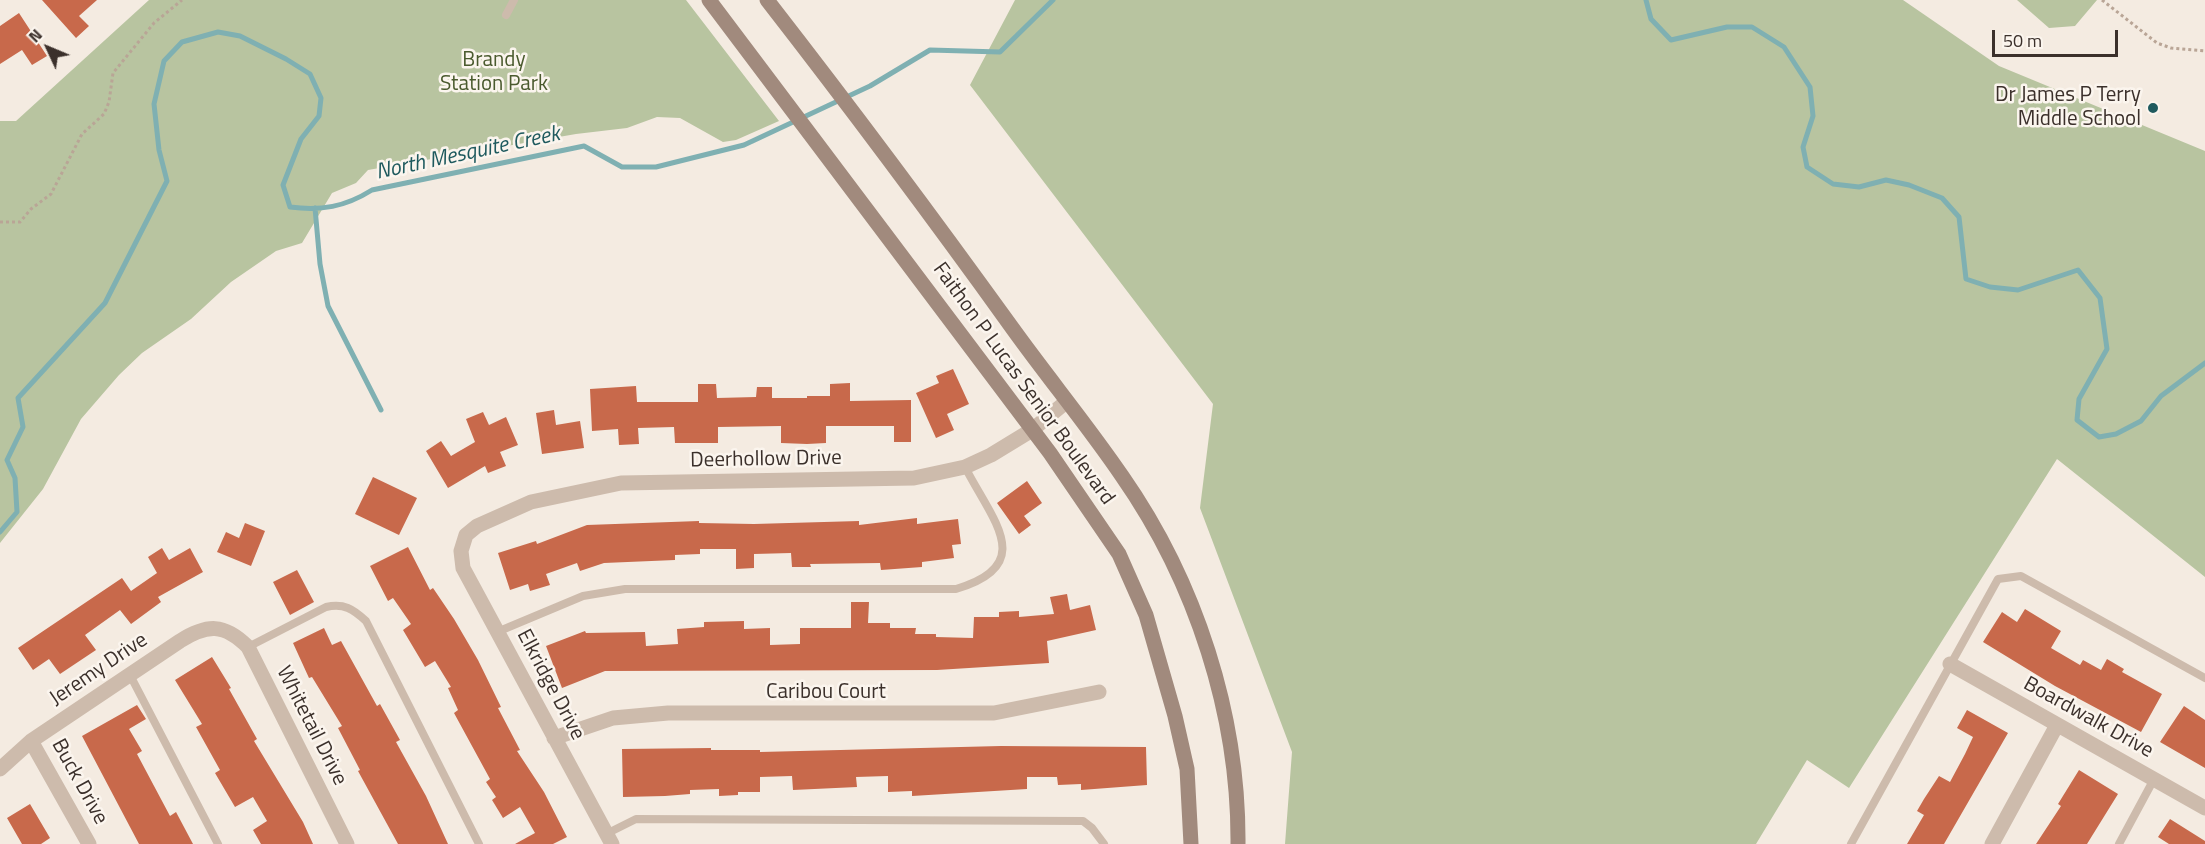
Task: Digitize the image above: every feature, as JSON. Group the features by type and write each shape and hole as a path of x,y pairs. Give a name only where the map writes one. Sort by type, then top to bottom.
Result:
{"main road":[{"name":"Faithon P Lucas Senior Boulevard","path":"709,0 1088,505 1119,554 1146,615 1162,665 1187,769 1191,844"},
{"name":"Faithon P Lucas Senior Boulevard","path":"767,1 893,165 1123,477 1165,547 1218,680 1232,753 1238,844"}],"street":[{"name":"Deerhollow Drive","path":"462,544 477,526 531,502 621,483 840,478 882,480 914,478 965,467 1032,430 1066,402"},
{"name":"Elkridge Drive","path":"462,544 463,568 609,839"},
{"name":"Jeremy Drive","path":"0,769 31,741 199,630 211,628 230,633"},
{"name":"Whitetail Drive","path":"230,633 248,647 347,844"},
{"name":"Boardwalk Drive","path":"1950,664 2205,808"},
{"name":"Caribou Court","path":"554,738 613,718 668,713 994,713 1099,692"},
{"path":"1992,844 2057,725"},
{"name":"Buck Drive","path":"31,741 89,844"}],"lane":[{"path":"506,15 514,0"},
{"path":"498,632 583,596 625,589 956,589 977,582 994,572 1004,556 1003,540 965,467"},
{"path":"1851,844 1998,579 2021,576 2205,678"},
{"path":"248,647 326,607 337,604 351,608 366,621 479,844"},
{"path":"130,675 218,844"},
{"path":"2119,844 2154,779"},
{"path":"609,839 636,819 1083,821 1092,828 1104,844"}],"path":[{"path":"0,222 20,222 31,209 51,194 82,134 104,114 110,102 113,73 154,23 182,0"},
{"path":"2102,0 2157,43 2171,48 2205,51"}],"green space":[{"name":"Brandy Station Park","path":"149,0 686,0 779,121 736,140 723,142 680,118 657,117 627,128 576,134 368,170 356,183 332,193 302,243 276,251 231,282 191,319 142,353 119,375 81,419 43,489 0,543 0,121 16,121"},
{"path":"1015,0 1903,0 1999,66 2205,151 2205,577 2057,459 1849,788 1807,760 1756,844 1285,844 1292,752 1200,508 1213,404 970,85"},
{"path":"2017,0 2097,0 2075,26 2049,28"}],"building":[{"path":"42,0 97,0 79,16 89,26 76,38"},
{"path":"19,13 47,56 32,65 22,50 0,64 0,26"},
{"path":"953,369 969,404 947,414 954,430 936,438 916,393 939,383 936,376"},
{"path":"850,383 850,401 911,400 911,442 894,442 894,426 826,426 826,443 807,444 781,443 781,426 718,427 718,443 675,443 674,427 638,428 639,444 619,445 618,429 592,431 590,389 636,386 637,402 698,402 698,384 716,384 717,398 756,397 757,387 772,387 772,398 807,398 807,396 830,396 830,384"},
{"path":"554,410 556,425 580,421 584,448 542,454 536,413"},
{"path":"483,412 489,425 506,417 518,445 500,452 506,466 488,473 485,466 448,488 426,451 441,441 451,456 475,442 466,419"},
{"path":"373,477 417,498 399,535 355,514"},
{"path":"1027,481 1042,503 1024,516 1031,525 1019,534 997,503"},
{"path":"917,518 917,524 958,519 961,544 952,545 954,558 922,562 922,567 881,570 880,563 810,564 811,567 792,567 791,553 754,554 754,568 736,569 736,549 700,549 700,554 675,555 675,560 604,563 580,571 577,563 546,574 550,585 530,591 528,584 510,590 498,553 536,541 537,544 587,525 699,521 699,523 754,524 859,521 859,525"},
{"path":"245,523 265,531 251,566 217,552 226,532 239,538"},
{"path":"408,547 430,590 433,588 478,660 501,707 498,708 520,750 517,751 544,792 567,837 553,844 515,844 535,833 520,807 503,818 492,800 496,797 486,782 490,779 454,713 458,710 448,688 451,687 435,661 425,667 403,630 411,624 393,598 388,601 370,566"},
{"path":"162,548 169,560 190,548 203,572 158,597 161,602 131,624 120,610 85,635 96,650 60,674 49,659 33,670 18,648 122,578 131,591 157,573 148,557"},
{"path":"297,570 314,602 290,615 273,582"},
{"path":"1067,594 1070,610 1090,605 1096,630 1047,641 1049,663 937,670 605,671 562,688 546,646 585,631 586,633 645,632 646,646 678,644 677,629 704,627 704,622 744,621 744,629 770,628 770,645 800,644 800,628 851,628 851,602 869,602 868,623 890,623 890,628 916,628 915,634 936,634 936,637 973,638 974,617 999,617 999,612 1019,611 1019,617 1054,614 1050,597"},
{"path":"2025,609 2061,631 2051,648 2080,665 2083,660 2101,670 2107,659 2124,669 2122,672 2162,694 2141,732 2055,686 1983,642 2002,612 2017,622"},
{"path":"324,628 332,645 341,641 377,706 380,704 400,740 396,742 426,796 448,844 398,844 358,771 360,770 338,728 342,726 312,677 309,678 293,643"},
{"path":"212,657 257,739 254,741 303,822 313,844 261,844 253,830 267,821 253,797 235,807 215,773 220,770 196,727 202,724 175,680"},
{"path":"137,705 146,719 129,729 142,751 137,754 170,816 176,812 193,844 139,844 82,736"},
{"path":"2184,706 2205,720 2205,768 2160,742"},
{"path":"1967,710 2008,733 1944,844 1907,844 1924,815 1917,811 1924,799 1939,776 1950,782 1973,737 1957,728"},
{"path":"1001,746 1146,747 1147,785 1081,790 1081,784 1058,785 1057,777 1027,777 1027,789 912,796 912,791 888,792 888,776 856,777 857,787 793,790 792,776 760,777 760,792 738,792 738,795 719,796 719,789 690,790 690,794 623,797 622,749 711,748 711,750 760,750 760,752"},
{"path":"2079,770 2118,794 2087,844 2036,844 2061,806 2058,804"},
{"path":"30,804 50,838 41,844 22,844 7,818"},
{"path":"2170,819 2205,841 2205,844 2169,844 2158,837"}],"waterway":[{"name":"North Mesquite Creek","path":"0,532 17,512 15,478 7,460 23,427 18,398 105,303 167,181 159,150 154,104 164,61 182,42 218,32 240,36 310,74 321,98 319,116 301,139 283,185 290,207 322,208 342,204 372,190 584,146 622,167 656,167 744,145 870,86 930,50 1000,52 1053,0"},
{"name":"North Mesquite Creek","path":"1646,0 1651,19 1671,40 1727,27 1752,27 1784,47 1810,87 1813,116 1803,147 1807,167 1833,184 1859,187 1886,180 1909,185 1942,198 1959,217 1966,279 1990,287 2018,290 2078,270 2100,298 2107,349 2079,399 2077,420 2099,437 2116,434 2141,421 2161,396 2205,363"},
{"path":"315,208 320,264 328,306 381,410"}],"place":[{"name":"Dr James P Terry Middle School","path":"2153,108"}]}
